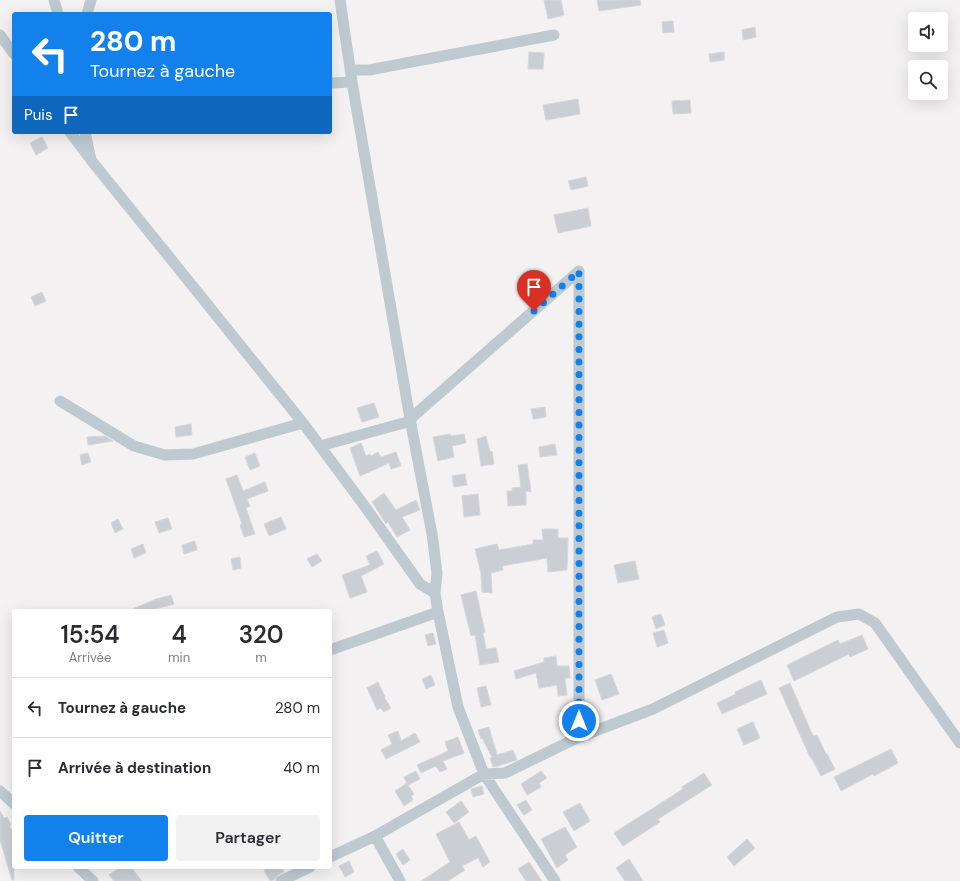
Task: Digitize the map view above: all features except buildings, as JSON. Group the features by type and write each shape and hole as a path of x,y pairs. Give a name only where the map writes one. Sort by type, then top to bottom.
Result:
{"street":[{"path":"54,0 57,12"},
{"path":"88,12 91,0"},
{"path":"340,0 352,82 432,534 437,573 435,593 438,612 458,707 484,774 555,881"},
{"path":"0,35 12,51"},
{"path":"350,70 369,70 554,35"},
{"path":"332,83 352,82"},
{"path":"71,134 90,160 303,424 366,508 420,584 435,593"},
{"path":"85,134 90,160"},
{"path":"320,446 411,420 579,271 579,737"},
{"path":"60,401 134,446 165,455 193,454 303,424"},
{"path":"332,649 438,612"},
{"path":"332,856 375,836 484,774 505,773 579,737 653,709 837,617 859,614 875,623 960,743"},
{"path":"0,791 12,802"},
{"path":"375,836 400,881"},
{"path":"80,869 92,881"},
{"path":"281,881 306,869"}],"route":[{"path":"534,311 579,271 579,721"}]}
